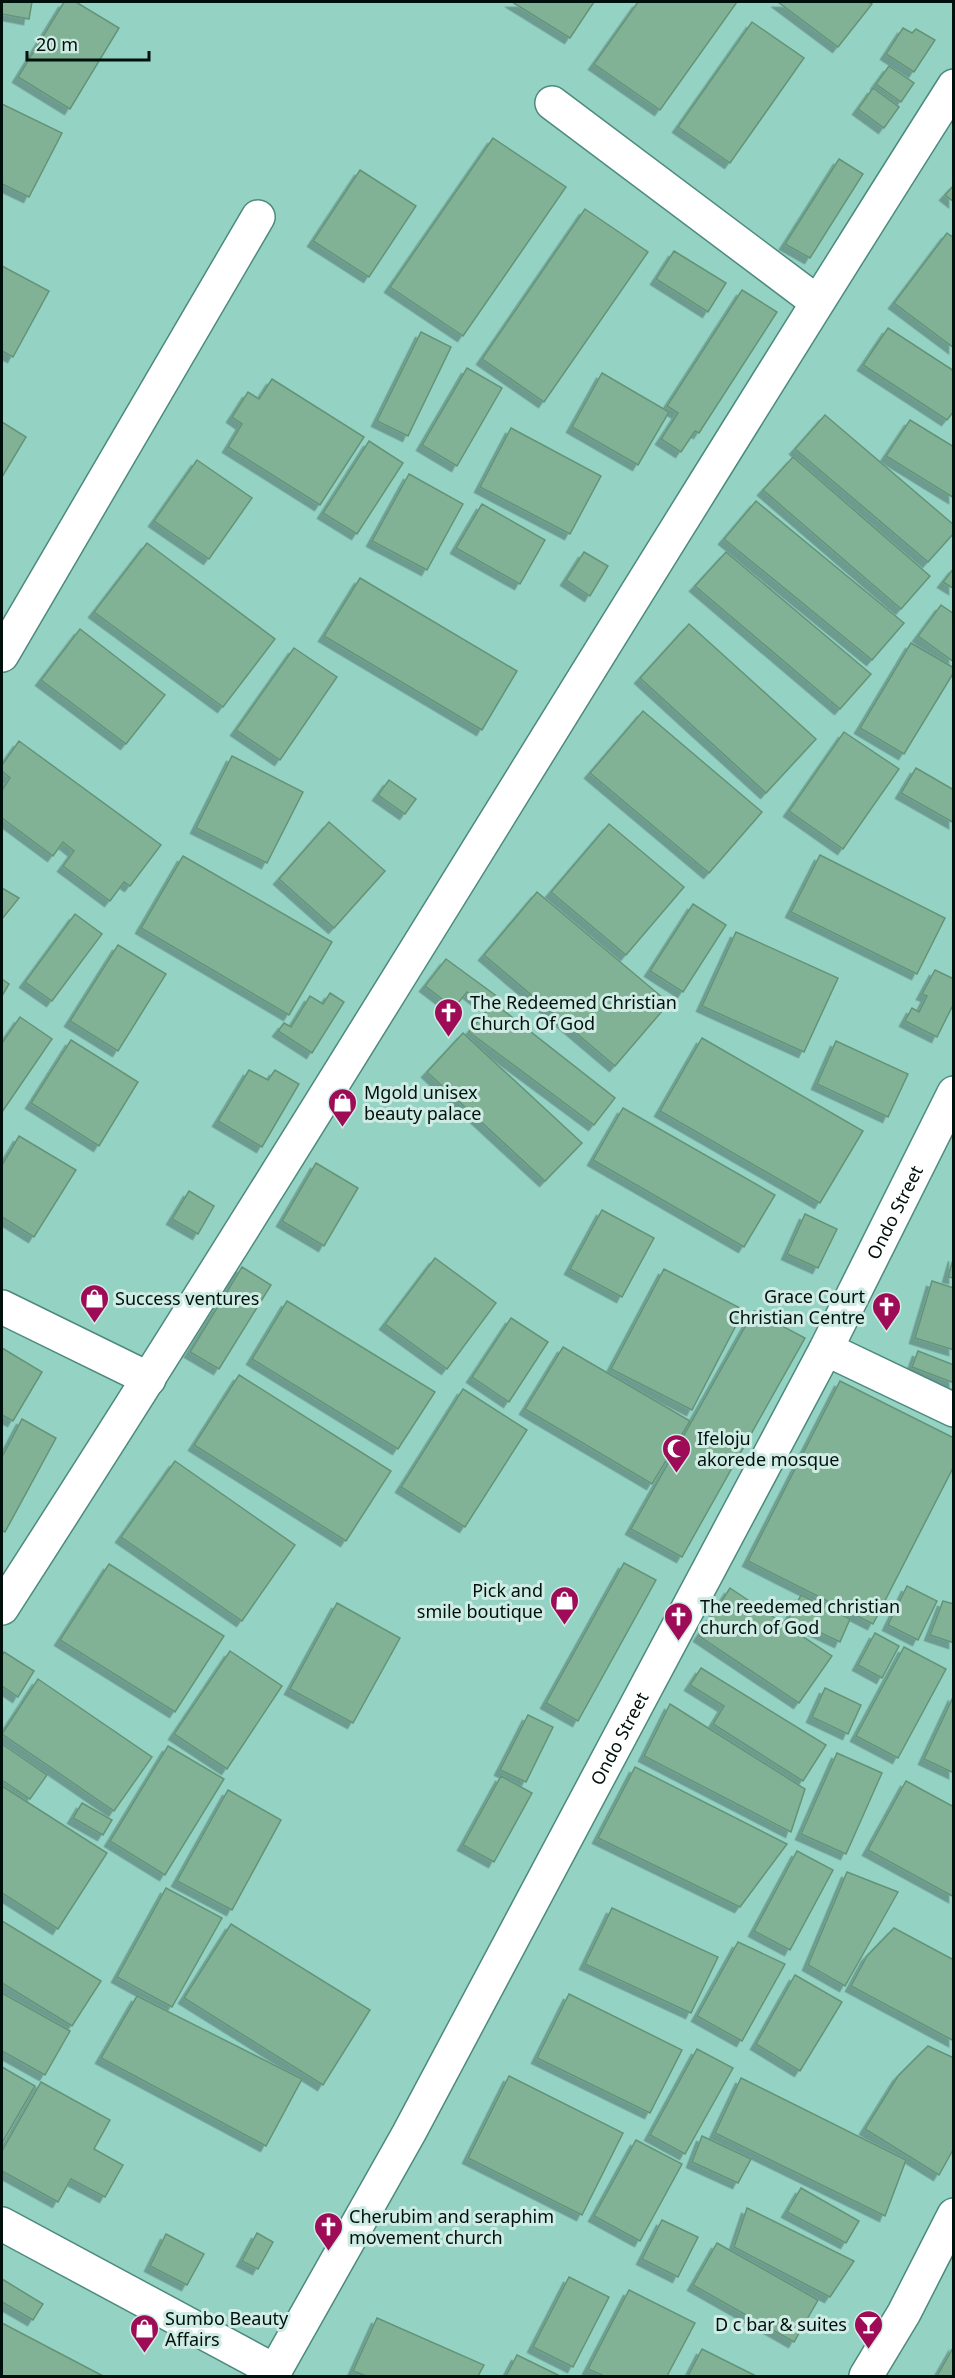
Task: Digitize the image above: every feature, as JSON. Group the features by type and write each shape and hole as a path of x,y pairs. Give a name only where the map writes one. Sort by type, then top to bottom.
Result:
{"street":[{"path":"2,1608 149,1379 817,302 954,86"},
{"path":"552,103 817,302"},
{"path":"2,655 258,218"},
{"name":"Ondo Street","path":"274,2374 409,2133 826,1349 954,1093"},
{"path":"2,1307 149,1379"},
{"path":"826,1349 954,1410"},
{"path":"866,2376 904,2313 954,2215"},
{"path":"2,2224 274,2374"}],"building":[{"path":"2,2 32,2 29,19 2,14"},
{"path":"64,2 76,2 119,28 70,109 18,77"},
{"path":"512,2 594,2 570,38"},
{"path":"638,2 737,2 660,110 594,64"},
{"path":"778,2 868,2 872,4 838,47"},
{"path":"752,22 804,58 730,163 678,127"},
{"path":"903,28 912,33 916,29 935,40 914,72 886,54"},
{"path":"889,66 914,83 901,102 876,84"},
{"path":"873,88 899,107 884,128 858,109"},
{"path":"2,104 62,133 29,197 2,184"},
{"path":"493,138 566,187 463,336 390,287"},
{"path":"839,159 863,174 810,258 785,244"},
{"path":"360,170 416,206 369,277 313,241"},
{"path":"954,185 954,202 945,195"},
{"path":"585,209 648,252 544,402 482,359"},
{"path":"947,233 954,238 954,348 894,303"},
{"path":"674,251 726,283 708,312 656,279"},
{"path":"2,266 49,291 13,357 2,351"},
{"path":"742,290 777,312 699,433 695,431 681,452 661,439 678,413 667,406"},
{"path":"888,328 954,371 954,411 947,420 863,365"},
{"path":"421,332 451,347 408,436 377,421"},
{"path":"467,368 502,388 457,466 422,445"},
{"path":"602,373 669,412 638,465 572,427"},
{"path":"272,379 364,437 320,505 228,447 242,424 232,417 248,392 259,399"},
{"path":"825,415 954,525 954,533 928,562 795,449"},
{"path":"910,420 954,447 954,498 886,456"},
{"path":"2,422 26,437 2,477"},
{"path":"511,428 601,476 570,534 480,487"},
{"path":"369,441 403,463 357,534 323,513"},
{"path":"793,457 930,576 901,609 763,490"},
{"path":"197,460 252,498 209,559 154,521"},
{"path":"409,474 463,504 427,570 372,541"},
{"path":"756,501 904,623 872,660 724,539"},
{"path":"482,504 545,540 520,584 456,548"},
{"path":"147,543 275,639 223,707 94,612"},
{"path":"584,552 608,566 590,596 566,580"},
{"path":"726,552 871,674 840,709 695,586"},
{"path":"954,568 954,589 943,582"},
{"path":"360,578 517,671 482,730 324,636"},
{"path":"941,605 954,614 954,662 918,636"},
{"path":"689,624 816,739 766,793 640,678"},
{"path":"80,629 165,695 126,744 41,680"},
{"path":"911,643 954,668 954,672 904,754 860,728"},
{"path":"294,648 337,677 280,760 236,730"},
{"path":"643,711 762,812 709,873 590,773"},
{"path":"844,732 899,769 843,849 789,811"},
{"path":"19,741 161,845 130,886 124,882 110,901 63,866 74,851 63,842 53,856 2,818 2,790 10,778 2,771 2,765"},
{"path":"232,756 303,792 267,863 196,828"},
{"path":"916,768 954,790 954,823 901,793"},
{"path":"389,780 416,799 405,814 378,795"},
{"path":"329,822 385,871 334,928 279,879"},
{"path":"609,824 684,887 626,955 551,892"},
{"path":"820,855 945,918 917,974 791,912"},
{"path":"183,856 332,942 289,1015 141,928"},
{"path":"2,888 19,898 2,919"},
{"path":"537,892 669,1003 615,1066 484,955"},
{"path":"693,904 726,925 683,992 650,971"},
{"path":"75,914 102,934 52,1001 25,982"},
{"path":"736,932 838,978 804,1052 702,1006"},
{"path":"118,945 166,974 118,1051 70,1021"},
{"path":"446,959 495,995 486,1006 467,992 454,1008 425,986"},
{"path":"935,970 954,979 954,1003 937,1037 905,1021 912,1008 919,1012 927,996 922,994"},
{"path":"2,979 9,984 2,996"},
{"path":"330,993 344,1002 312,1053 278,1031 284,1023 291,1027 310,996 323,1004"},
{"path":"494,1003 615,1098 594,1125 469,1032"},
{"path":"20,1017 52,1039 2,1112 2,1043"},
{"path":"463,1033 582,1143 545,1181 427,1072"},
{"path":"702,1038 863,1131 820,1203 660,1111"},
{"path":"71,1040 138,1082 99,1146 31,1103"},
{"path":"836,1041 908,1074 888,1117 817,1084"},
{"path":"249,1070 268,1080 275,1070 299,1084 262,1147 218,1121"},
{"path":"623,1108 775,1195 744,1247 593,1160"},
{"path":"19,1136 76,1170 34,1237 2,1217 2,1165"},
{"path":"316,1163 358,1188 324,1246 282,1221"},
{"path":"189,1191 214,1206 198,1234 172,1219"},
{"path":"602,1210 654,1238 622,1297 570,1269"},
{"path":"805,1214 837,1229 818,1268 787,1254"},
{"path":"954,1256 954,1278 948,1277"},
{"path":"435,1258 496,1303 447,1369 385,1324"},
{"path":"242,1267 271,1285 219,1369 190,1352"},
{"path":"664,1269 744,1310 692,1410 611,1369"},
{"path":"932,1281 954,1288 954,1350 915,1338"},
{"path":"287,1301 435,1392 398,1449 252,1359"},
{"path":"754,1311 805,1338 682,1557 631,1529"},
{"path":"511,1318 548,1342 509,1402 472,1377"},
{"path":"563,1347 690,1421 652,1484 525,1409"},
{"path":"2,1348 42,1372 13,1421 2,1415"},
{"path":"918,1351 954,1365 954,1383 912,1367"},
{"path":"239,1375 391,1471 346,1541 194,1445"},
{"path":"840,1381 954,1438 954,1466 873,1624 748,1561"},
{"path":"463,1389 527,1430 465,1527 401,1487"},
{"path":"22,1419 56,1438 5,1532 2,1530 2,1457"},
{"path":"175,1461 295,1545 242,1621 121,1537"},
{"path":"624,1563 656,1580 578,1721 546,1703"},
{"path":"109,1564 224,1636 175,1712 60,1640"},
{"path":"907,1586 937,1601 918,1640 888,1625"},
{"path":"730,1588 832,1656 799,1703 699,1636"},
{"path":"801,1595 850,1619 840,1642 789,1618"},
{"path":"943,1601 954,1604 954,1643 930,1635"},
{"path":"337,1603 400,1638 353,1723 290,1689"},
{"path":"875,1633 899,1646 882,1678 858,1665"},
{"path":"904,1647 946,1669 898,1758 856,1736"},
{"path":"230,1651 282,1686 227,1769 174,1734"},
{"path":"4,1652 34,1671 18,1697 2,1686"},
{"path":"701,1668 826,1745 803,1781 713,1724 724,1706 690,1685"},
{"path":"38,1679 152,1757 114,1811 2,1734"},
{"path":"825,1688 861,1705 848,1734 812,1717"},
{"path":"954,1695 954,1773 924,1759"},
{"path":"670,1704 805,1789 791,1832 644,1756"},
{"path":"528,1715 553,1727 526,1782 500,1770"},
{"path":"2,1744 47,1775 30,1799 2,1780"},
{"path":"168,1746 224,1779 165,1875 110,1841"},
{"path":"837,1753 882,1773 846,1854 801,1834"},
{"path":"635,1767 787,1844 740,1907 598,1838"},
{"path":"501,1776 532,1793 494,1862 463,1845"},
{"path":"906,1781 954,1807 954,1897 868,1850"},
{"path":"2,1786 107,1853 58,1929 2,1893"},
{"path":"228,1790 281,1820 232,1910 177,1881"},
{"path":"82,1803 112,1820 103,1835 73,1818"},
{"path":"797,1851 833,1870 790,1950 754,1931"},
{"path":"847,1872 898,1892 845,1986 808,1965"},
{"path":"166,1888 222,1918 172,2007 117,1977"},
{"path":"612,1908 718,1957 691,2013 585,1964"},
{"path":"2,1921 101,1981 72,2026 2,1983"},
{"path":"231,1924 370,2010 323,2085 184,1998"},
{"path":"894,1928 954,1960 954,2041 851,1986 867,1956"},
{"path":"738,1942 785,1964 742,2041 697,2016"},
{"path":"795,1975 842,2002 800,2071 756,2044"},
{"path":"2,1993 70,2031 45,2075 2,2051"},
{"path":"569,1994 682,2050 650,2113 537,2058"},
{"path":"137,1996 302,2079 266,2146 101,2058"},
{"path":"928,2046 954,2058 954,2148 939,2175 865,2129 898,2076"},
{"path":"697,2049 733,2068 685,2154 650,2135"},
{"path":"2,2067 35,2086 2,2143"},
{"path":"509,2076 623,2133 582,2215 468,2158"},
{"path":"741,2078 906,2160 885,2216 715,2133"},
{"path":"41,2082 110,2120 94,2149 123,2165 105,2197 71,2179 58,2202 2,2171 2,2151"},
{"path":"702,2136 751,2159 738,2183 692,2162"},
{"path":"636,2140 682,2164 640,2241 594,2216"},
{"path":"801,2188 859,2221 846,2243 787,2212"},
{"path":"747,2208 854,2261 830,2297 734,2247"},
{"path":"662,2220 698,2237 678,2277 642,2259"},
{"path":"257,2233 273,2242 258,2269 242,2261"},
{"path":"166,2234 204,2254 187,2285 150,2266"},
{"path":"717,2243 818,2300 794,2342 693,2285"},
{"path":"569,2277 609,2297 573,2367 533,2347"},
{"path":"2,2279 43,2304 33,2320 2,2302"},
{"path":"629,2290 695,2323 667,2376 604,2376 588,2369"},
{"path":"377,2318 484,2365 478,2376 366,2376 353,2371"},
{"path":"2,2323 103,2376 2,2376"},
{"path":"954,2346 954,2376 937,2376"},
{"path":"702,2349 756,2376 688,2376"},
{"path":"517,2355 560,2376 506,2376"}],"place":[{"name":"The Redeemed Christian Church Of God","path":"449,1038"},
{"name":"Mgold unisex beauty palace","path":"343,1128"},
{"name":"Success ventures","path":"94,1324"},
{"name":"Grace Court Christian Centre","path":"886,1332"},
{"name":"Ifeloju akorede mosque","path":"676,1474"},
{"name":"Pick and smile boutique","path":"564,1626"},
{"name":"The reedemed christian church of God","path":"679,1642"},
{"name":"Cherubim and seraphim movement church","path":"328,2252"},
{"name":"D c bar & suites","path":"868,2350"},
{"name":"Sumbo Beauty Affairs","path":"144,2354"}]}
